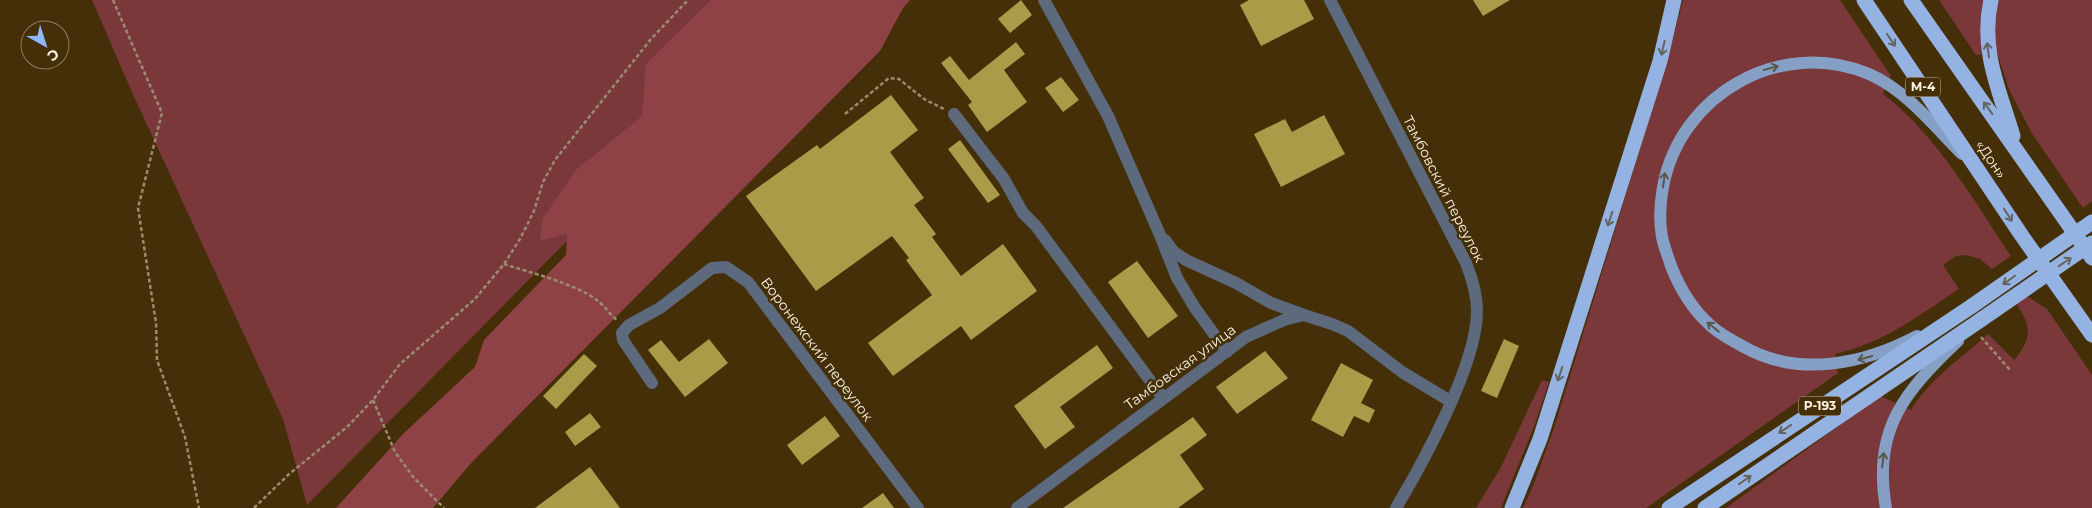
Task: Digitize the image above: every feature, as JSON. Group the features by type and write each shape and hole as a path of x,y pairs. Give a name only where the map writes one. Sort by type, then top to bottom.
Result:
{"highway":[{"path":"1512,508 1540,440 1660,61 1674,0"},
{"name":"«Дон»","path":"1864,0 2092,335"},
{"name":"«Дон»","path":"1911,0 2016,147 2092,258"},
{"path":"1991,0 1986,28 1989,60 2016,147"},
{"name":"Р-193","path":"1669,508 1972,306 2092,222"},
{"name":"Р-193","path":"1705,508 2092,243"}],"main road":[{"path":"1972,306 1895,348 1870,356 1830,364 1795,364 1774,360 1756,354 1713,328 1692,305 1676,279 1665,249 1660,206 1666,171 1670,160 1686,129 1708,104 1734,83 1751,74 1786,64 1801,62 1849,67 1886,83 1914,105 1982,174"},
{"path":"1886,508 1882,486 1884,453 1896,413 1926,372 1982,319"}],"street":[{"path":"1044,0 1104,108 1177,278 1195,308 1227,352"},
{"name":"Тамбовский переулок","path":"1330,0 1428,187 1471,275 1477,312 1473,341 1450,401 1408,488 1396,508"},
{"path":"954,114 1004,179 1023,213 1036,226 1163,398"},
{"path":"1160,235 1174,252 1186,260 1272,303 1348,331 1402,372 1450,401"},
{"name":"Воронежский переулок","path":"629,325 660,308 712,268 726,267 748,282 918,508"},
{"name":"Тамбовская улица","path":"1016,508 1246,337 1284,320 1304,315"},
{"path":"629,325 622,333 623,340 652,383"}],"path":[{"path":"113,0 162,113 138,208 156,323 157,360 186,437 199,508"},
{"path":"254,508 293,470 347,427 373,400 400,364 475,299 504,264 530,222 543,182 555,160 651,39 688,0"},
{"path":"845,114 889,78 899,80 924,99 954,114"},
{"path":"504,264 584,293 599,301 608,313 618,321 629,325"},
{"path":"1979,336 2010,370"},
{"path":"373,400 395,452 414,478 444,508"}],"shaded area":[{"path":"92,0 804,0 307,505 283,419 131,90"},
{"path":"711,0 910,0 903,8 880,51 473,461 433,508 336,508 404,433 475,367 484,340 566,255 567,234 540,241 543,218 576,170 642,116 646,64"},
{"path":"1683,0 1840,0 1891,76 1883,94 1920,128 1937,148 2011,256 1992,269 1980,259 1966,255 1956,256 1943,265 1959,289 1915,319 1885,336 1835,354 1838,373 1646,508 1523,508 1554,428 1667,61"},
{"path":"1939,0 2092,0 2092,201 2083,208 2031,132 2009,89 1997,53 1976,55"},
{"path":"2022,293 2047,309 2092,375 2092,508 1726,508 1880,396 1911,410 1927,388 1988,334 2014,360 2025,344 2028,330 2024,316 2013,299"},
{"path":"1542,380 1549,382 1535,424 1501,508 1476,508 1500,469"}],"building":[{"path":"1021,0 1032,15 1010,33 998,19"},
{"path":"1249,0 1304,0 1314,19 1261,46 1240,5"},
{"path":"1473,0 1510,0 1483,16"},
{"path":"1016,42 1025,54 1004,70 1027,102 987,132 968,105 972,102 941,63 950,56 969,80"},
{"path":"1061,77 1079,100 1063,112 1045,88"},
{"path":"891,95 918,130 890,152 924,198 914,205 936,234 932,237 961,276 1003,244 1037,291 971,340 961,326 893,376 868,343 932,295 906,260 909,258 892,236 816,291 746,196 817,145 820,149"},
{"path":"1324,115 1345,154 1281,187 1254,134 1285,119 1292,132"},
{"path":"960,140 1000,195 988,203 948,149"},
{"path":"1137,261 1178,316 1148,338 1108,282"},
{"path":"709,339 728,363 685,397 648,350 661,340 679,362"},
{"path":"1504,339 1519,346 1497,398 1481,391"},
{"path":"1097,345 1113,368 1060,407 1075,427 1045,449 1014,406"},
{"path":"1265,351 1288,378 1237,414 1216,387"},
{"path":"584,354 597,366 556,409 543,396"},
{"path":"1341,363 1373,380 1361,403 1375,410 1369,423 1354,416 1343,437 1311,420"},
{"path":"590,413 601,427 575,446 565,432"},
{"path":"825,416 840,436 802,465 787,445"},
{"path":"1193,417 1207,435 1180,455 1204,489 1178,508 1063,508"},
{"path":"590,467 620,508 535,508"},
{"path":"883,493 894,508 862,508"}]}
